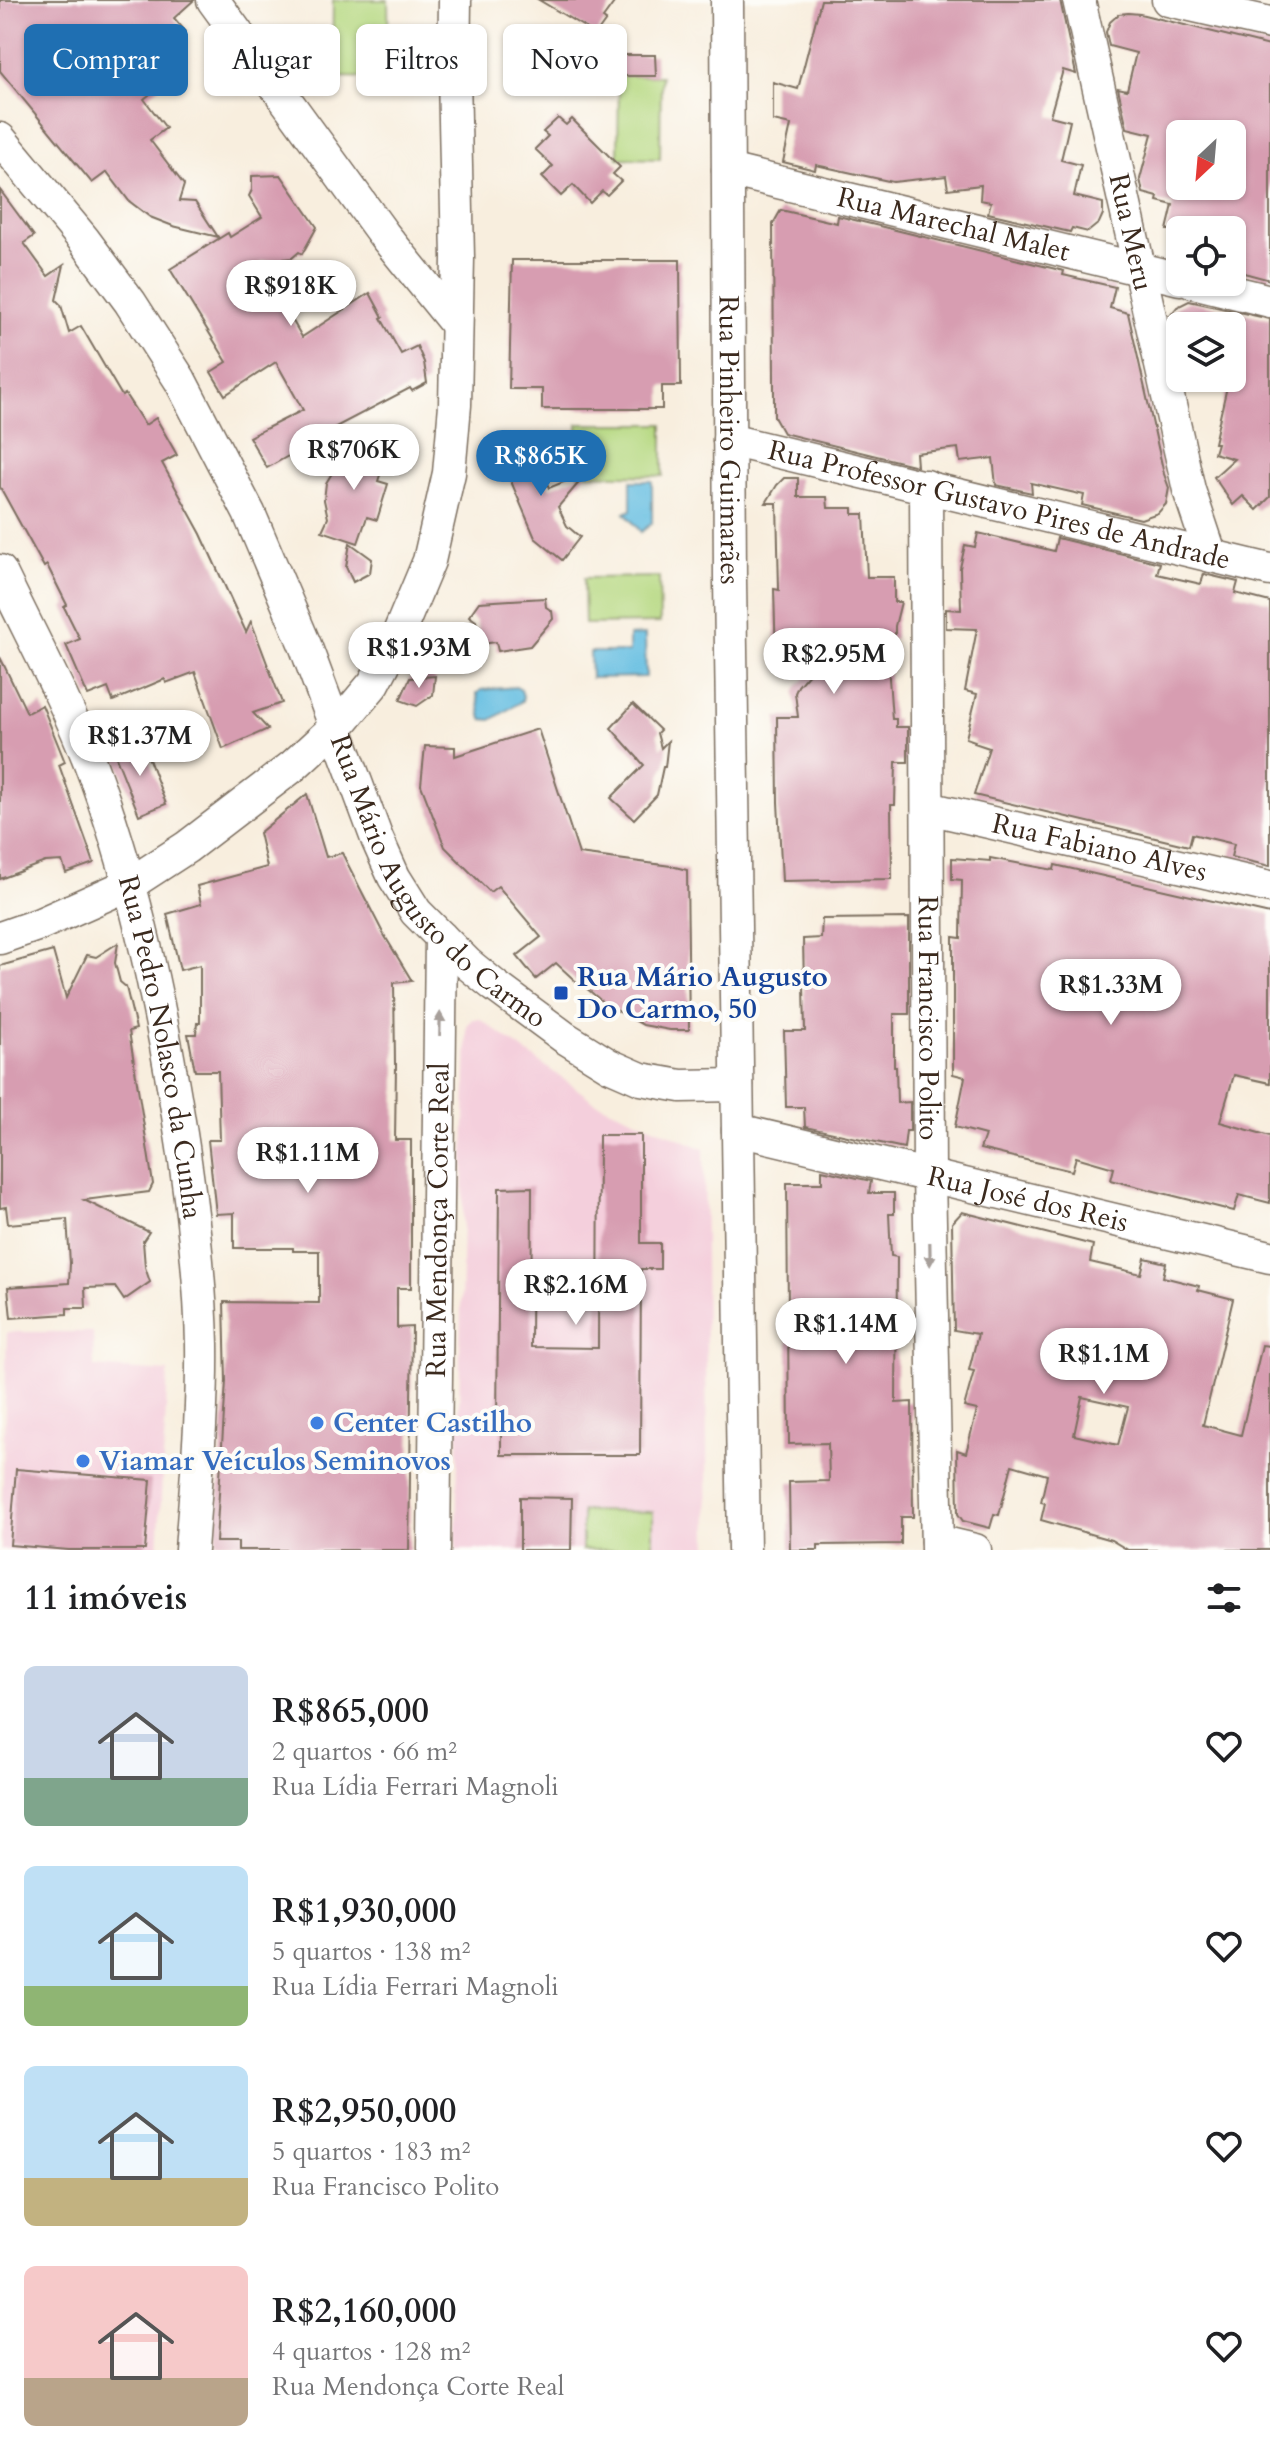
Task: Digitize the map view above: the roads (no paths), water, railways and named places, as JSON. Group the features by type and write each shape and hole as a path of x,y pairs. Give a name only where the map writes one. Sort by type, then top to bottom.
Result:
{"street":[{"path":"213,0 384,235 456,324"},
{"path":"0,938 40,924 130,884 187,847 293,766 335,727 374,683 393,647 429,561 449,473 455,405 458,258 455,0"},
{"name":"Rua Pinheiro Guimarães","path":"727,0 729,440 744,1550"},
{"name":"Rua Meru","path":"1079,0 1189,490 1211,556"},
{"path":"1168,0 1270,23"},
{"name":"Rua Mário Augusto do Carmo","path":"0,139 130,302 180,380 249,513 305,645 377,839 394,877 416,912 495,986 564,1037 609,1065 641,1079 681,1086 737,1085"},
{"name":"Rua Marechal Malet","path":"728,170 1166,276"},
{"path":"1246,295 1270,301"},
{"name":"Rua Professor Gustavo Pires de Andrade","path":"729,440 1270,570"},
{"name":"Rua Francisco Polito","path":"926,486 929,1176 937,1545"},
{"name":"Rua Pedro Nolasco da Cunha","path":"0,571 89,761 130,884 161,1016 192,1199 198,1255 202,1345 201,1427 191,1550"},
{"name":"Rua Fabiano Alves","path":"928,808 1270,887"},
{"name":"Rua Mendonça Corte Real","path":"434,1550 441,937"},
{"name":"Rua José dos Reis","path":"738,1130 1270,1257"},
{"path":"937,1545 975,1550"}],"water":[{"path":"631,481 652,481 652,523 641,532 625,513 631,510"},
{"path":"645,635 646,677 591,678 590,652 629,652 629,636"},
{"path":"516,687 521,690 522,701 491,720 482,719 477,694 481,690"}],"place":[{"name":"Rua Mário Augusto Do Carmo, 50","path":"561,993"},
{"name":"Center Castilho","path":"317,1423"},
{"name":"Viamar Veículos Seminovos","path":"83,1461"}]}
